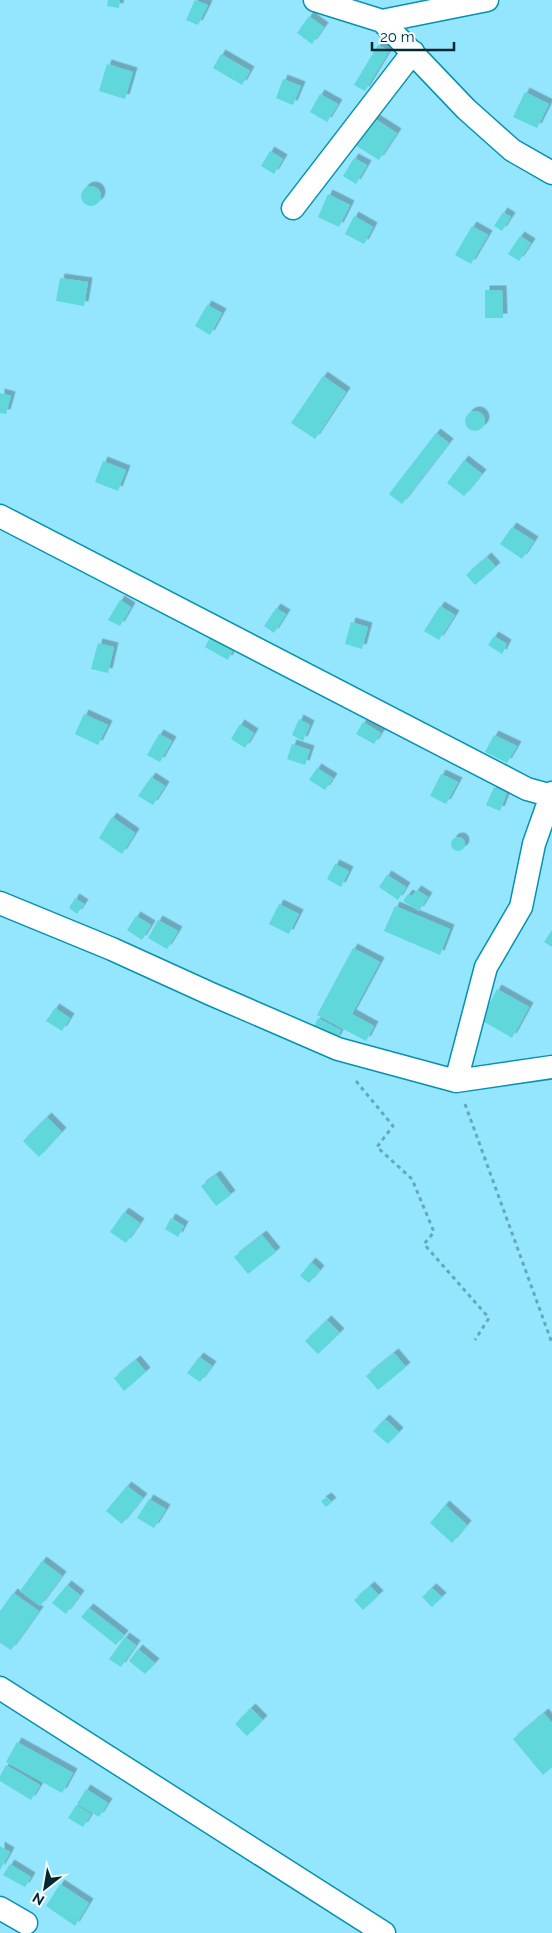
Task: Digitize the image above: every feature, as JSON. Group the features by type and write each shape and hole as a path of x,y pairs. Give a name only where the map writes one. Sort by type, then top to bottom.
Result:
{"street":[{"path":"315,0 382,21 466,109 512,150 552,173"},
{"path":"382,21 487,0"},
{"path":"293,208 413,52"},
{"path":"0,516 526,789 552,795 534,844 521,907 486,967 456,1081"},
{"path":"0,903 112,949 338,1049 456,1081 552,1067"},
{"path":"0,1688 384,1933"},
{"path":"0,1908 26,1923"}],"path":[{"path":"356,1081 393,1126 377,1148 412,1178 434,1232 424,1244 489,1318 475,1340"},
{"path":"456,1081 552,1343"}],"building":[{"path":"108,0 120,0 119,8 107,6"},
{"path":"195,0 208,5 198,25 186,20"},
{"path":"309,16 324,27 312,44 297,33"},
{"path":"378,45 389,51 365,91 354,85"},
{"path":"221,54 250,71 242,85 213,68"},
{"path":"107,64 133,72 125,99 99,91"},
{"path":"283,79 301,86 293,105 276,98"},
{"path":"525,92 549,104 537,128 513,117"},
{"path":"320,94 338,104 327,122 310,112"},
{"path":"372,117 397,133 379,160 355,145"},
{"path":"270,151 283,159 274,174 261,166"},
{"path":"354,158 367,165 356,184 343,176"},
{"path":"91,186 98,189 101,196 98,203 91,206 84,203 81,196 84,189"},
{"path":"328,194 350,205 339,227 318,217"},
{"path":"503,212 511,217 502,231 494,226"},
{"path":"354,216 373,227 364,244 345,234"},
{"path":"472,226 488,235 471,264 455,255"},
{"path":"520,236 531,243 519,261 508,254"},
{"path":"60,278 88,282 84,306 56,301"},
{"path":"485,290 502,290 503,318 485,318"},
{"path":"207,305 222,313 210,335 195,326"},
{"path":"323,376 346,392 315,439 291,423"},
{"path":"0,393 11,396 6,414 0,413"},
{"path":"475,411 482,414 485,421 482,428 475,431 468,428 465,421 468,414"},
{"path":"436,433 449,443 402,504 389,494"},
{"path":"464,460 482,474 464,496 447,483"},
{"path":"103,461 126,470 118,491 95,482"},
{"path":"512,527 534,541 522,559 500,544"},
{"path":"487,557 496,567 475,585 466,575"},
{"path":"120,600 131,607 120,626 108,620"},
{"path":"440,606 455,615 439,640 424,631"},
{"path":"276,608 286,614 274,633 264,626"},
{"path":"351,622 368,627 362,649 345,644"},
{"path":"212,633 235,645 228,660 205,647"},
{"path":"494,636 507,644 502,654 488,645"},
{"path":"98,643 114,647 108,673 91,669"},
{"path":"84,714 108,725 98,745 75,734"},
{"path":"299,719 310,725 303,741 292,735"},
{"path":"363,722 381,733 374,744 356,734"},
{"path":"240,724 254,733 245,748 231,739"},
{"path":"159,734 172,741 160,762 147,755"},
{"path":"494,735 517,746 507,763 485,752"},
{"path":"292,744 310,750 305,765 287,759"},
{"path":"317,768 333,778 325,790 309,780"},
{"path":"441,774 458,782 446,804 430,796"},
{"path":"151,777 165,786 153,805 138,796"},
{"path":"494,787 507,793 500,811 486,805"},
{"path":"112,817 135,833 122,854 99,838"},
{"path":"455,837 461,837 465,844 461,851 455,851 451,847 451,841"},
{"path":"335,864 349,871 341,887 327,879"},
{"path":"387,875 406,887 398,900 379,887"},
{"path":"417,890 428,897 419,911 403,901 408,894 412,896"},
{"path":"75,898 84,904 77,914 69,908"},
{"path":"279,904 299,914 289,934 269,924"},
{"path":"395,906 450,929 440,955 384,931"},
{"path":"136,916 151,925 142,940 127,930"},
{"path":"158,920 178,931 167,949 148,938"},
{"path":"552,930 552,947 544,942"},
{"path":"353,948 380,962 352,1014 374,1026 366,1041 317,1015"},
{"path":"497,989 529,1007 512,1038 481,1020"},
{"path":"55,1008 70,1018 62,1031 46,1021"},
{"path":"318,1018 341,1030 336,1040 313,1028"},
{"path":"47,1117 62,1132 39,1157 23,1141"},
{"path":"216,1175 231,1195 216,1206 201,1186"},
{"path":"124,1212 140,1223 126,1243 110,1232"},
{"path":"171,1218 184,1226 178,1237 165,1229"},
{"path":"262,1235 276,1252 248,1274 234,1257"},
{"path":"311,1262 320,1270 309,1283 300,1276"},
{"path":"327,1320 340,1333 318,1354 305,1341"},
{"path":"394,1353 406,1367 378,1390 366,1376"},
{"path":"199,1357 212,1366 200,1382 187,1373"},
{"path":"136,1360 146,1372 124,1391 114,1378"},
{"path":"385,1419 399,1432 388,1444 373,1431"},
{"path":"127,1486 143,1498 122,1524 106,1511"},
{"path":"327,1497 332,1502 326,1507 321,1501"},
{"path":"149,1499 166,1509 154,1528 137,1518"},
{"path":"445,1505 467,1525 452,1543 430,1523"},
{"path":"42,1561 62,1576 40,1606 20,1591"},
{"path":"67,1585 80,1595 66,1614 52,1603"},
{"path":"370,1586 379,1595 363,1610 354,1600"},
{"path":"432,1588 442,1597 432,1607 422,1597"},
{"path":"13,1593 39,1611 11,1650 0,1643 0,1611"},
{"path":"89,1608 124,1635 116,1645 81,1617"},
{"path":"125,1637 136,1645 121,1667 109,1659"},
{"path":"138,1649 155,1663 145,1674 129,1661"},
{"path":"251,1708 263,1720 247,1736 235,1724"},
{"path":"544,1713 552,1723 552,1767 543,1775 513,1739"},
{"path":"17,1742 73,1773 62,1793 6,1762"},
{"path":"6,1765 40,1785 31,1800 0,1781 0,1776"},
{"path":"86,1789 108,1803 99,1817 77,1804"},
{"path":"76,1805 91,1814 83,1827 68,1818"},
{"path":"0,1846 10,1852 0,1870"},
{"path":"10,1864 31,1877 25,1887 3,1875"},
{"path":"60,1884 89,1903 75,1926 46,1906"}]}
